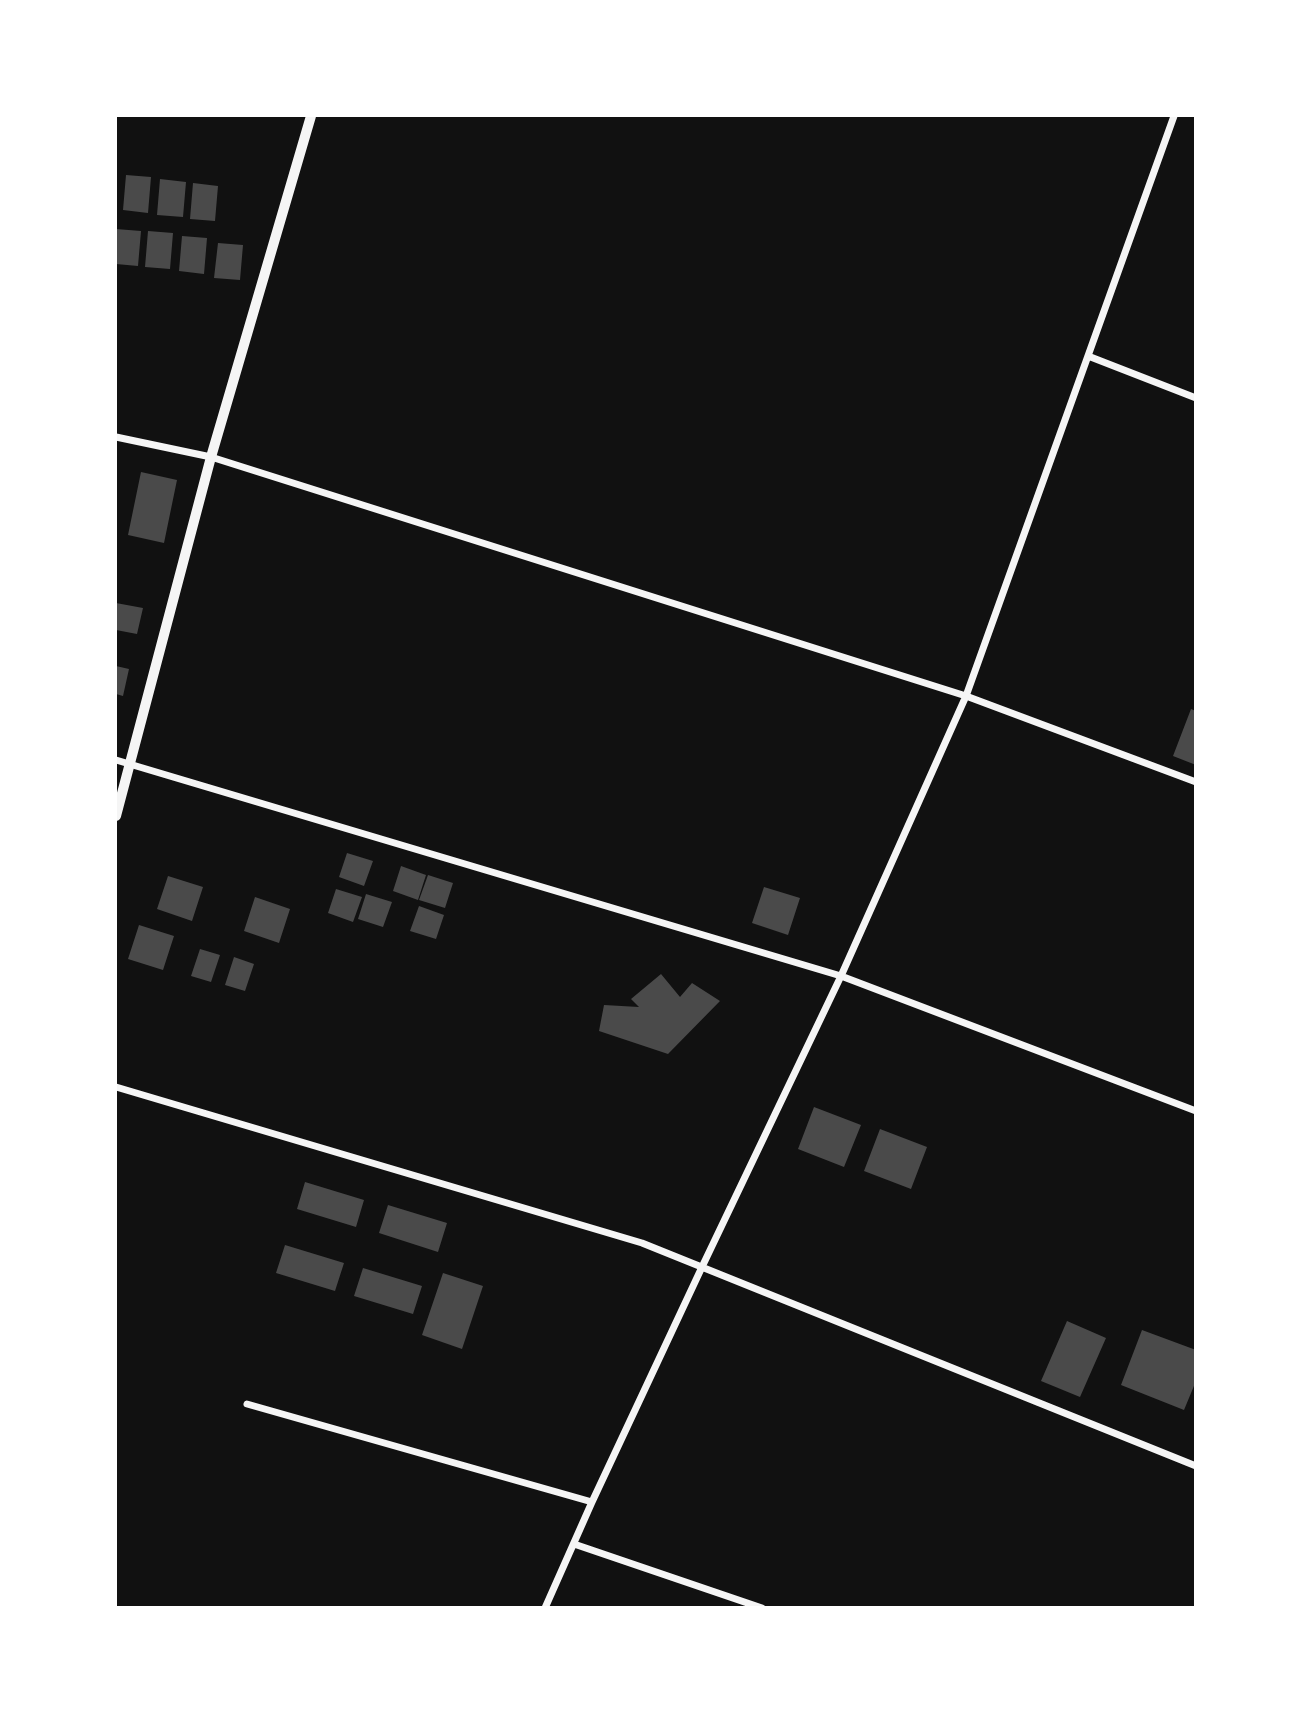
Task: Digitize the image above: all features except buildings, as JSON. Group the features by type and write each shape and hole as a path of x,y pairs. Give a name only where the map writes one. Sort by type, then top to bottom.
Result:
{"street":[{"path":"116,816 211,457 311,116"},
{"path":"545,1608 702,1267 841,976 966,696 1174,116"},
{"path":"1088,356 1195,398"},
{"path":"116,437 211,457 966,696 1195,782"},
{"path":"116,760 841,976 1195,1111"},
{"path":"116,1087 642,1243 1195,1466"},
{"path":"247,1404 592,1503"},
{"path":"574,1544 761,1608"}]}
